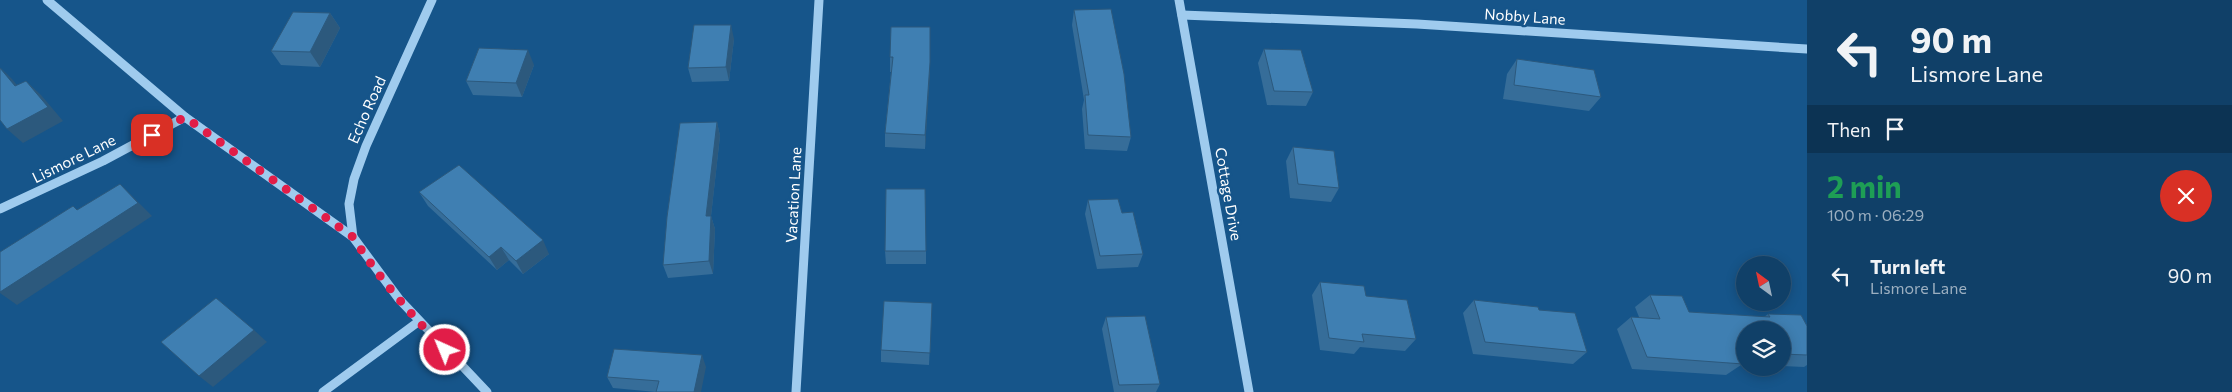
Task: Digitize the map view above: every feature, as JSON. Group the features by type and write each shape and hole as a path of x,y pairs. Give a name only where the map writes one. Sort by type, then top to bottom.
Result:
{"street":[{"path":"47,0 185,117 353,237 366,259 418,322 487,392"},
{"name":"Echo Road","path":"353,237 349,204 354,179 366,146 432,0"},
{"name":"Vacation Lane","path":"796,392 819,0"},
{"name":"Cottage Drive","path":"1179,0 1236,331 1249,392"},
{"name":"Nobby Lane","path":"1182,15 1305,18 1509,29 1807,50"},
{"name":"Lismore Lane","path":"0,209 103,161 185,117"},
{"path":"323,392 418,322"}],"building":[{"path":"1111,9 1124,74 1131,137 1088,135 1085,95 1089,95 1074,10"},
{"path":"293,12 330,13 310,52 271,51"},
{"path":"694,25 731,25 726,67 688,68"},
{"path":"891,27 930,27 930,62 925,135 885,133 893,57 890,57"},
{"path":"479,48 528,50 516,83 466,81"},
{"path":"1264,49 1301,50 1313,92 1274,91"},
{"path":"1517,59 1594,70 1601,97 1514,85"},
{"path":"0,68 15,86 26,81 48,107 7,129 0,120"},
{"path":"717,122 706,216 711,216 709,261 663,265 667,217 680,123"},
{"path":"1293,147 1334,151 1339,188 1298,184"},
{"path":"459,165 543,240 516,261 501,247 489,257 419,192"},
{"path":"120,184 138,203 0,292 0,252 73,206 77,210"},
{"path":"886,189 925,189 926,251 885,251"},
{"path":"1118,199 1122,213 1133,212 1143,254 1100,256 1088,200"},
{"path":"1320,282 1364,286 1366,296 1407,300 1416,339 1362,334 1364,342 1329,338"},
{"path":"1650,295 1682,296 1689,312 1770,317 1768,314 1801,315 1807,326 1807,355 1791,354 1791,321 1736,321 1736,363 1647,357 1631,317 1660,319"},
{"path":"216,298 254,330 199,376 161,342"},
{"path":"1474,300 1538,307 1539,310 1575,313 1587,352 1485,342"},
{"path":"884,301 932,303 930,353 881,350"},
{"path":"1145,316 1160,384 1119,385 1106,317"},
{"path":"614,349 702,355 694,392 656,392 659,381 607,377"}],"route":[{"path":"152,135 185,117 353,237 366,259 418,322 445,350"}]}
